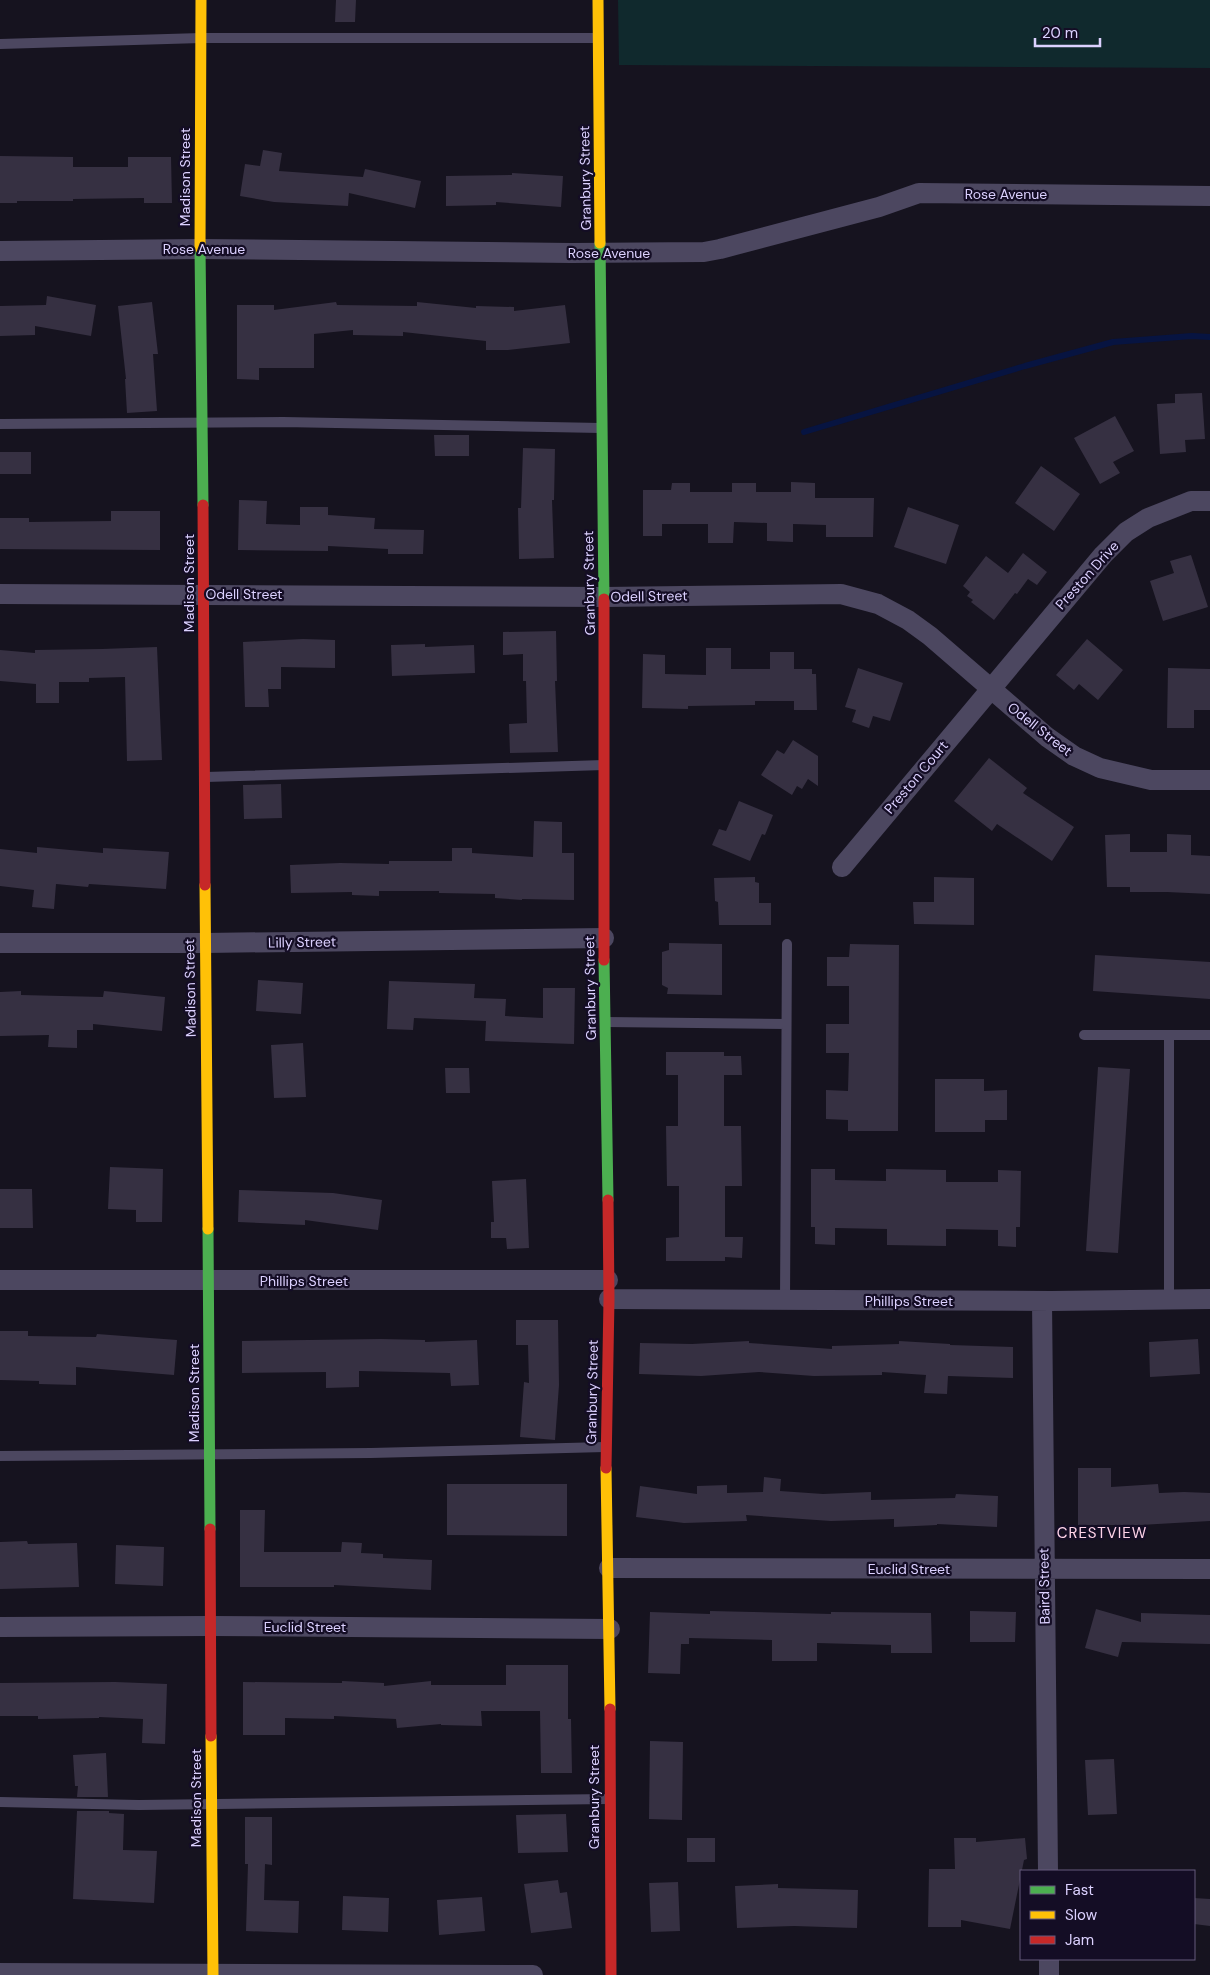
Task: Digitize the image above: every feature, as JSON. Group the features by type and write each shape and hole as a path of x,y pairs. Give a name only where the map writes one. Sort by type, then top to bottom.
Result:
{"street":[{"name":"Madison Street","path":"201,0 200,249 213,1974"},
{"name":"Granbury Street","path":"598,0 604,597 604,938 608,1290 606,1447 610,1629 611,1975"},
{"name":"Rose Avenue","path":"0,251 200,249 601,253 704,252 879,207 919,193 1210,196"},
{"name":"Preston Drive","path":"990,688 1072,590 1126,532 1148,518 1191,501 1210,502"},
{"name":"Odell Street","path":"0,594 604,597 841,594 878,604 908,620 1047,737 1074,756 1100,768 1151,780 1210,780"},
{"name":"Preston Court","path":"842,867 990,688"},
{"name":"Lilly Street","path":"0,942 205,943 604,938"},
{"name":"Phillips Street","path":"0,1280 209,1280 608,1290 785,1300 1042,1301 1210,1299"},
{"name":"Baird Street","path":"1042,1301 1048,1870"},
{"name":"Euclid Street","path":"609,1568 1210,1569"},
{"name":"Euclid Street","path":"0,1627 210,1626 610,1629"},
{"path":"1049,1960 1049,1975"},
{"path":"0,1972 533,1975"}],"lane":[{"path":"0,44 201,38 598,38"},
{"path":"0,424 283,422 602,428"},
{"path":"205,777 604,765"},
{"path":"785,1300 787,944"},
{"path":"605,1022 786,1024"},
{"path":"1084,1035 1210,1035"},
{"path":"1169,1035 1169,1299"},
{"path":"0,1456 209,1455 606,1447"},
{"path":"0,1802 139,1805 609,1799"}],"green space":[{"path":"618,0 1210,0 1210,68 619,65"}],"building":[{"path":"336,0 356,0 355,22 335,22"},
{"path":"263,150 282,153 279,171 363,177 365,169 421,181 415,208 349,193 348,206 274,202 240,196 245,164 260,166"},
{"path":"0,156 73,157 73,167 128,167 128,157 171,157 172,203 144,203 144,198 0,203"},
{"path":"512,173 563,176 561,207 496,202 496,205 446,206 446,176 512,175"},
{"path":"47,296 96,305 91,336 35,326 35,335 0,336 0,306 46,305"},
{"path":"152,302 158,354 153,354 157,411 127,413 126,379 118,306"},
{"path":"336,302 337,305 417,306 417,302 476,308 476,306 514,307 514,311 565,305 570,343 508,350 486,350 486,341 403,332 403,336 353,335 353,330 314,334 314,368 259,368 259,380 237,379 237,305 274,305 274,310"},
{"path":"1202,393 1205,439 1185,440 1186,452 1160,454 1157,404 1175,403 1175,394"},
{"path":"1115,416 1134,451 1113,462 1120,473 1100,484 1074,438"},
{"path":"434,435 469,435 469,456 435,456"},
{"path":"523,448 555,449 554,500 552,500 554,558 519,559 518,508 521,508"},
{"path":"0,452 31,452 31,474 0,474"},
{"path":"1041,466 1080,494 1054,531 1015,503"},
{"path":"791,482 815,483 815,498 874,498 873,537 826,537 826,525 793,524 793,542 767,541 767,523 734,522 733,543 708,543 708,524 662,524 662,536 643,536 643,490 671,490 672,483 690,483 690,492 732,492 732,483 756,483 756,492 791,492"},
{"path":"239,500 267,501 266,524 300,525 300,507 328,507 328,515 375,518 374,529 424,530 423,554 388,554 388,549 328,546 328,551 238,550"},
{"path":"908,507 959,525 946,564 894,547"},
{"path":"111,511 160,511 160,550 0,549 0,518 29,518 29,522 111,521"},
{"path":"1023,553 1047,572 1037,585 1028,579 994,620 971,602 973,600 967,596 970,592 963,586 986,556 1008,573"},
{"path":"1191,555 1208,607 1163,621 1150,581 1174,573 1170,561"},
{"path":"556,631 557,681 555,681 558,752 510,753 509,724 527,723 526,681 523,681 523,654 503,655 503,632"},
{"path":"303,639 335,640 335,668 281,667 281,689 268,689 269,707 245,707 243,642"},
{"path":"1087,639 1123,670 1098,700 1079,684 1074,690 1056,675"},
{"path":"425,644 425,647 474,645 475,673 392,676 391,645"},
{"path":"157,647 162,760 127,761 125,677 89,678 89,682 59,682 59,703 36,703 36,684 0,681 0,650 35,653 35,650"},
{"path":"706,648 731,648 731,669 770,669 770,652 794,652 794,669 812,669 812,674 816,674 817,710 794,710 794,701 755,701 755,705 688,706 688,709 642,708 643,654 665,655 665,674 706,675"},
{"path":"858,668 903,683 890,721 873,716 869,728 852,722 856,710 845,707"},
{"path":"1168,668 1210,669 1210,710 1194,710 1194,728 1167,728"},
{"path":"793,740 818,756 818,786 808,779 802,789 797,786 792,795 761,775 777,750 784,754"},
{"path":"989,758 1027,788 1023,793 1074,827 1052,861 997,824 992,831 954,801"},
{"path":"281,784 282,818 244,819 243,785"},
{"path":"739,801 773,815 765,835 762,834 750,861 712,845 719,829 726,831"},
{"path":"534,821 562,822 562,853 574,853 574,900 522,900 495,898 495,894 439,893 439,891 379,891 379,896 352,895 352,892 291,893 290,865 389,864 389,861 452,861 452,848 472,848 472,853 533,857"},
{"path":"1130,834 1130,852 1167,852 1167,834 1191,835 1191,855 1210,856 1210,894 1130,892 1130,887 1107,887 1105,835"},
{"path":"37,847 103,853 103,848 169,852 166,889 89,884 88,887 56,884 54,909 32,907 34,890 0,886 0,849 37,853"},
{"path":"755,877 755,882 759,883 759,903 771,903 771,925 719,925 714,878"},
{"path":"934,877 974,878 974,925 914,924 913,902 934,902"},
{"path":"669,943 722,944 722,995 667,994 668,988 662,985 662,952 669,950"},
{"path":"850,944 899,945 898,1131 848,1131 848,1120 826,1119 826,1090 848,1091 849,1053 826,1053 826,1024 849,1024 849,986 827,986 827,957 849,957"},
{"path":"1095,955 1210,962 1210,999 1093,991"},
{"path":"258,980 303,983 301,1014 256,1011"},
{"path":"389,981 475,984 474,998 506,999 505,1016 543,1018 543,988 575,988 574,1044 485,1041 486,1021 414,1018 413,1030 387,1029"},
{"path":"21,991 21,995 103,997 104,991 165,997 162,1031 93,1024 93,1030 77,1030 77,1048 48,1047 49,1035 0,1036 0,992"},
{"path":"303,1043 306,1097 274,1098 271,1045"},
{"path":"666,1052 724,1052 724,1056 741,1056 742,1075 724,1075 724,1126 741,1126 742,1186 725,1186 725,1237 743,1237 742,1258 725,1257 725,1261 666,1261 666,1238 679,1237 679,1186 667,1186 666,1126 678,1126 678,1075 666,1075"},
{"path":"1098,1067 1130,1069 1118,1253 1086,1251"},
{"path":"445,1068 469,1068 470,1093 446,1093"},
{"path":"935,1079 984,1079 984,1091 1007,1090 1007,1120 985,1120 985,1132 935,1132"},
{"path":"110,1167 163,1169 162,1222 136,1222 136,1210 108,1209"},
{"path":"811,1169 835,1169 835,1180 886,1181 886,1169 946,1170 946,1182 998,1182 998,1170 1021,1171 1020,1227 1016,1227 1016,1247 998,1246 998,1230 946,1229 946,1246 887,1245 887,1229 835,1228 835,1245 815,1244 815,1227 811,1227"},
{"path":"526,1179 529,1248 507,1249 506,1238 491,1238 491,1222 494,1222 492,1181"},
{"path":"0,1189 32,1189 33,1228 0,1228"},
{"path":"239,1190 333,1193 382,1200 378,1230 305,1220 305,1225 238,1222"},
{"path":"516,1320 558,1320 559,1385 555,1440 520,1437 524,1382 529,1383 528,1345 516,1345"},
{"path":"0,1331 28,1331 28,1336 96,1337 97,1334 177,1340 174,1375 76,1367 76,1385 39,1384 39,1381 0,1380"},
{"path":"1198,1339 1200,1374 1150,1377 1149,1342"},
{"path":"425,1340 425,1342 477,1340 479,1385 451,1386 450,1373 359,1371 359,1387 326,1388 326,1372 242,1373 242,1341"},
{"path":"749,1341 749,1343 832,1349 832,1346 899,1344 899,1341 1013,1347 1013,1378 948,1376 947,1394 924,1393 926,1375 882,1372 882,1375 814,1376 759,1372 701,1376 639,1374 640,1343 692,1344"},
{"path":"1078,1468 1111,1468 1111,1487 1158,1484 1159,1493 1210,1493 1210,1521 1140,1525 1078,1525"},
{"path":"764,1477 781,1479 780,1491 823,1494 871,1492 871,1500 955,1498 956,1494 998,1496 997,1527 937,1524 894,1527 894,1519 831,1521 746,1515 747,1521 684,1523 636,1517 640,1486 697,1494 697,1486 727,1485 727,1493 763,1492"},
{"path":"447,1484 567,1484 567,1536 447,1535"},
{"path":"240,1510 265,1510 264,1552 341,1552 342,1542 362,1543 361,1553 383,1554 383,1558 432,1560 431,1590 334,1585 334,1587 240,1587"},
{"path":"27,1541 28,1544 77,1543 79,1587 0,1589 0,1542"},
{"path":"116,1545 164,1547 163,1586 115,1584"},
{"path":"1096,1609 1141,1622 1141,1613 1210,1615 1210,1644 1122,1642 1118,1657 1085,1648"},
{"path":"710,1611 831,1614 831,1612 931,1613 932,1653 891,1653 891,1645 817,1643 817,1661 772,1661 772,1640 689,1638 689,1644 681,1644 680,1674 648,1673 650,1612 710,1614"},
{"path":"970,1611 1016,1612 1015,1642 970,1642"},
{"path":"506,1665 568,1665 568,1719 571,1719 572,1773 541,1773 540,1711 481,1711 482,1726 441,1724 397,1728 396,1719 334,1716 334,1719 285,1718 285,1735 243,1735 243,1682 342,1683 342,1681 384,1683 384,1686 431,1681 431,1685 506,1685"},
{"path":"115,1682 167,1684 165,1744 142,1743 143,1719 99,1717 38,1719 38,1716 0,1716 0,1683"},
{"path":"650,1741 683,1742 682,1820 649,1819"},
{"path":"106,1753 108,1797 77,1797 78,1786 75,1786 73,1755"},
{"path":"1114,1759 1117,1814 1088,1815 1085,1760"},
{"path":"77,1811 109,1811 109,1813 124,1814 123,1850 157,1851 154,1903 73,1899"},
{"path":"566,1814 568,1852 518,1853 516,1815"},
{"path":"245,1817 272,1817 272,1865 265,1864 264,1900 299,1901 298,1933 246,1931 248,1864 245,1864"},
{"path":"687,1838 715,1838 715,1862 687,1862"},
{"path":"954,1838 976,1838 976,1842 1025,1838 1027,1859 1024,1860 1022,1870 1020,1870 1020,1880 1010,1929 961,1920 961,1927 928,1927 929,1869 955,1869"},
{"path":"558,1880 560,1893 567,1892 572,1928 531,1933 524,1884"},
{"path":"678,1882 680,1931 651,1932 649,1883"},
{"path":"778,1884 778,1888 858,1890 857,1928 794,1926 737,1928 735,1886"},
{"path":"343,1896 389,1898 388,1932 342,1930"},
{"path":"482,1897 485,1931 439,1935 437,1900"},
{"path":"1195,1898 1210,1899 1210,1926 1195,1924"}],"waterway":[{"path":"804,432 1025,366 1113,342 1192,336 1210,337"}],"traffic: fast":[{"path":"600,243 604,599"},
{"path":"200,248 203,505"},
{"path":"604,960 608,1200"},
{"path":"208,1229 210,1529"}],"traffic: slow":[{"path":"200,248 201,0"},
{"path":"598,0 600,243"},
{"path":"205,885 208,1229"},
{"path":"606,1468 610,1709"},
{"path":"211,1736 213,1975"}],"traffic: jam":[{"path":"203,505 205,885"},
{"path":"604,599 604,960"},
{"path":"606,1468 609,1299 608,1200"},
{"path":"210,1529 211,1736"},
{"path":"610,1709 611,1975"}],"district":[{"name":"CRESTVIEW","path":"1102,1533"}]}
